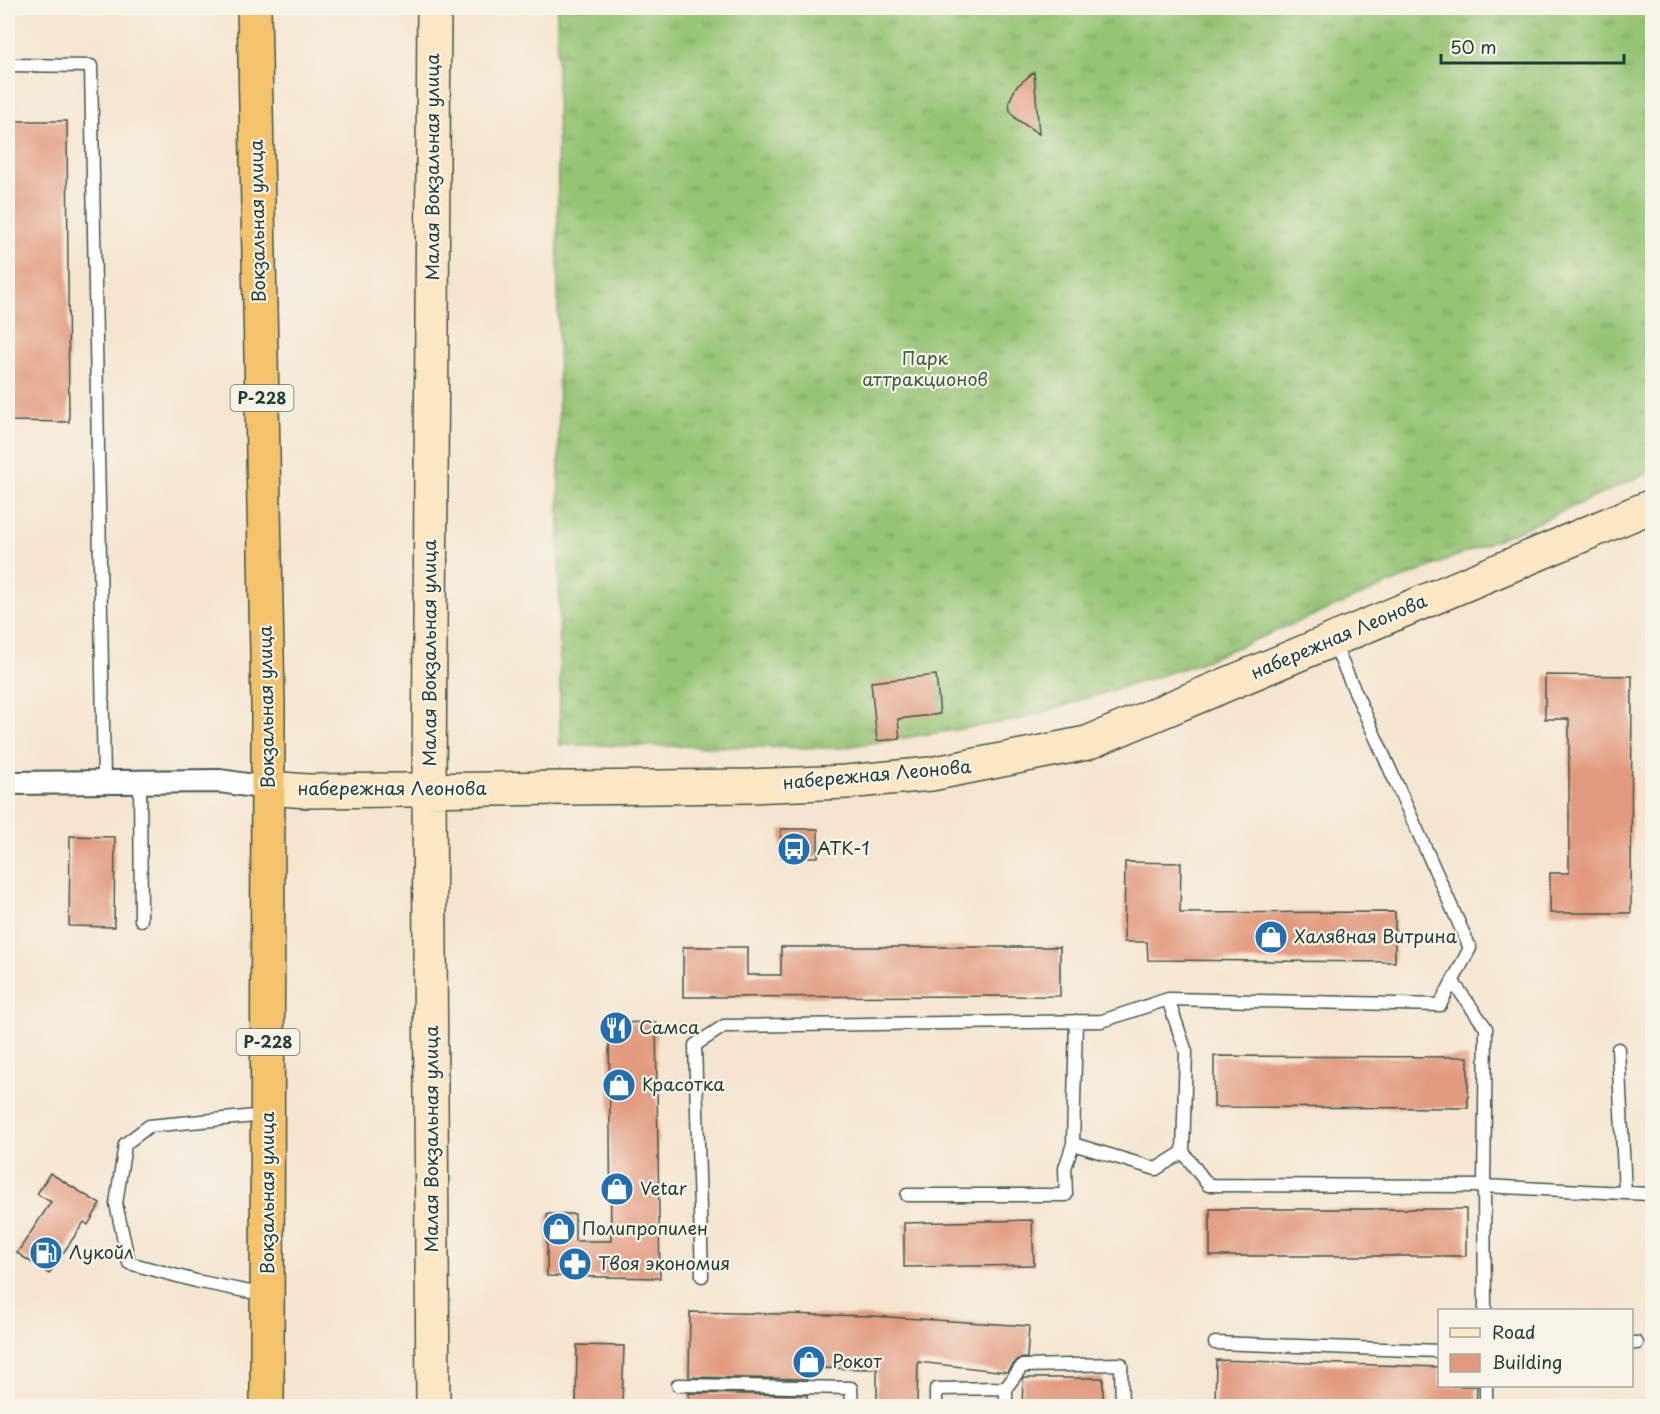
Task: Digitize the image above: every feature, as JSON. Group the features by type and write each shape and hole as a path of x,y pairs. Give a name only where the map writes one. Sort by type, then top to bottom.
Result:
{"highway":[{"name":"Вокзальная улица","path":"254,8 268,788 267,1407"}],"main road":[{"name":"Малая Вокзальная улица","path":"434,8 429,789 434,1407"},
{"name":"набережная Леонова","path":"268,788 307,791 750,786 846,782 941,772 1087,743 1653,506"}],"street":[{"path":"8,783 104,780 220,781 268,788"}],"lane":[{"path":"8,65 91,66 104,780"},
{"path":"702,1276 695,1045 724,1026 1102,1021 1168,999 1440,1005 1470,948 1332,640"},
{"path":"140,780 141,920"},
{"path":"1453,982 1486,1028 1485,1309"},
{"path":"1168,999 1186,1052 1183,1152 1208,1185 1484,1186 1653,1194"},
{"path":"907,1195 1066,1195 1065,1168 1073,1144 1076,1021"},
{"path":"1618,1049 1625,1193"},
{"path":"268,1115 148,1126 125,1144 116,1204 129,1263 196,1281 268,1295"},
{"path":"1073,1144 1156,1170 1183,1152"},
{"path":"1215,1343 1438,1351"},
{"path":"1006,1407 1006,1388 1022,1366 1121,1364 1122,1407"},
{"path":"678,1385 851,1388 852,1407"},
{"path":"1486,1387 1486,1407"},
{"path":"936,1407 936,1389 1006,1388"}],"green space":[{"name":"Парк аттракционов","path":"557,8 1652,8 1652,471 1541,521 1194,665 1017,720 840,748 560,745"}],"building":[{"path":"1034,72 1039,134 1016,119 1010,111 1009,102 1016,87"},
{"path":"8,121 67,121 69,422 8,421"},
{"path":"936,675 940,714 898,719 900,739 877,741 871,682"},
{"path":"1545,675 1632,676 1631,913 1550,913 1550,873 1569,873 1569,719 1545,719"},
{"path":"781,829 818,829 818,857 781,857"},
{"path":"70,836 115,837 114,927 69,926"},
{"path":"1125,862 1181,863 1180,913 1395,912 1395,962 1148,960 1147,942 1124,942"},
{"path":"683,947 747,947 747,975 781,975 781,947 1060,947 1060,996 683,997"},
{"path":"656,1022 660,1278 547,1276 547,1214 575,1214 575,1241 611,1241 609,1023"},
{"path":"1214,1056 1468,1057 1468,1108 1214,1107"},
{"path":"50,1173 100,1204 88,1225 84,1222 49,1274 17,1253 51,1202 37,1194"},
{"path":"1210,1209 1466,1209 1466,1256 1210,1256"},
{"path":"1032,1220 1034,1265 904,1267 904,1223"},
{"path":"690,1312 873,1316 1029,1326 1027,1358 1018,1359 1007,1372 918,1362 917,1407 877,1407 877,1369 807,1368 807,1379 689,1377"},
{"path":"577,1345 624,1346 622,1407 576,1407"},
{"path":"1216,1360 1438,1367 1438,1387 1477,1387 1476,1407 1215,1407"},
{"path":"1023,1378 1103,1378 1103,1407 1022,1407"},
{"path":"689,1393 807,1395 807,1407 689,1407"}],"place":[{"name":"АТК-1","path":"794,849"},
{"name":"Халявная Витрина","path":"1271,937"},
{"name":"Самса","path":"616,1028"},
{"name":"Красотка","path":"619,1085"},
{"name":"Vetar","path":"617,1189"},
{"name":"Полипропилен","path":"559,1229"},
{"name":"Лукойл","path":"46,1253"},
{"name":"Твоя экономия","path":"575,1264"},
{"name":"Рокот","path":"809,1362"}]}
